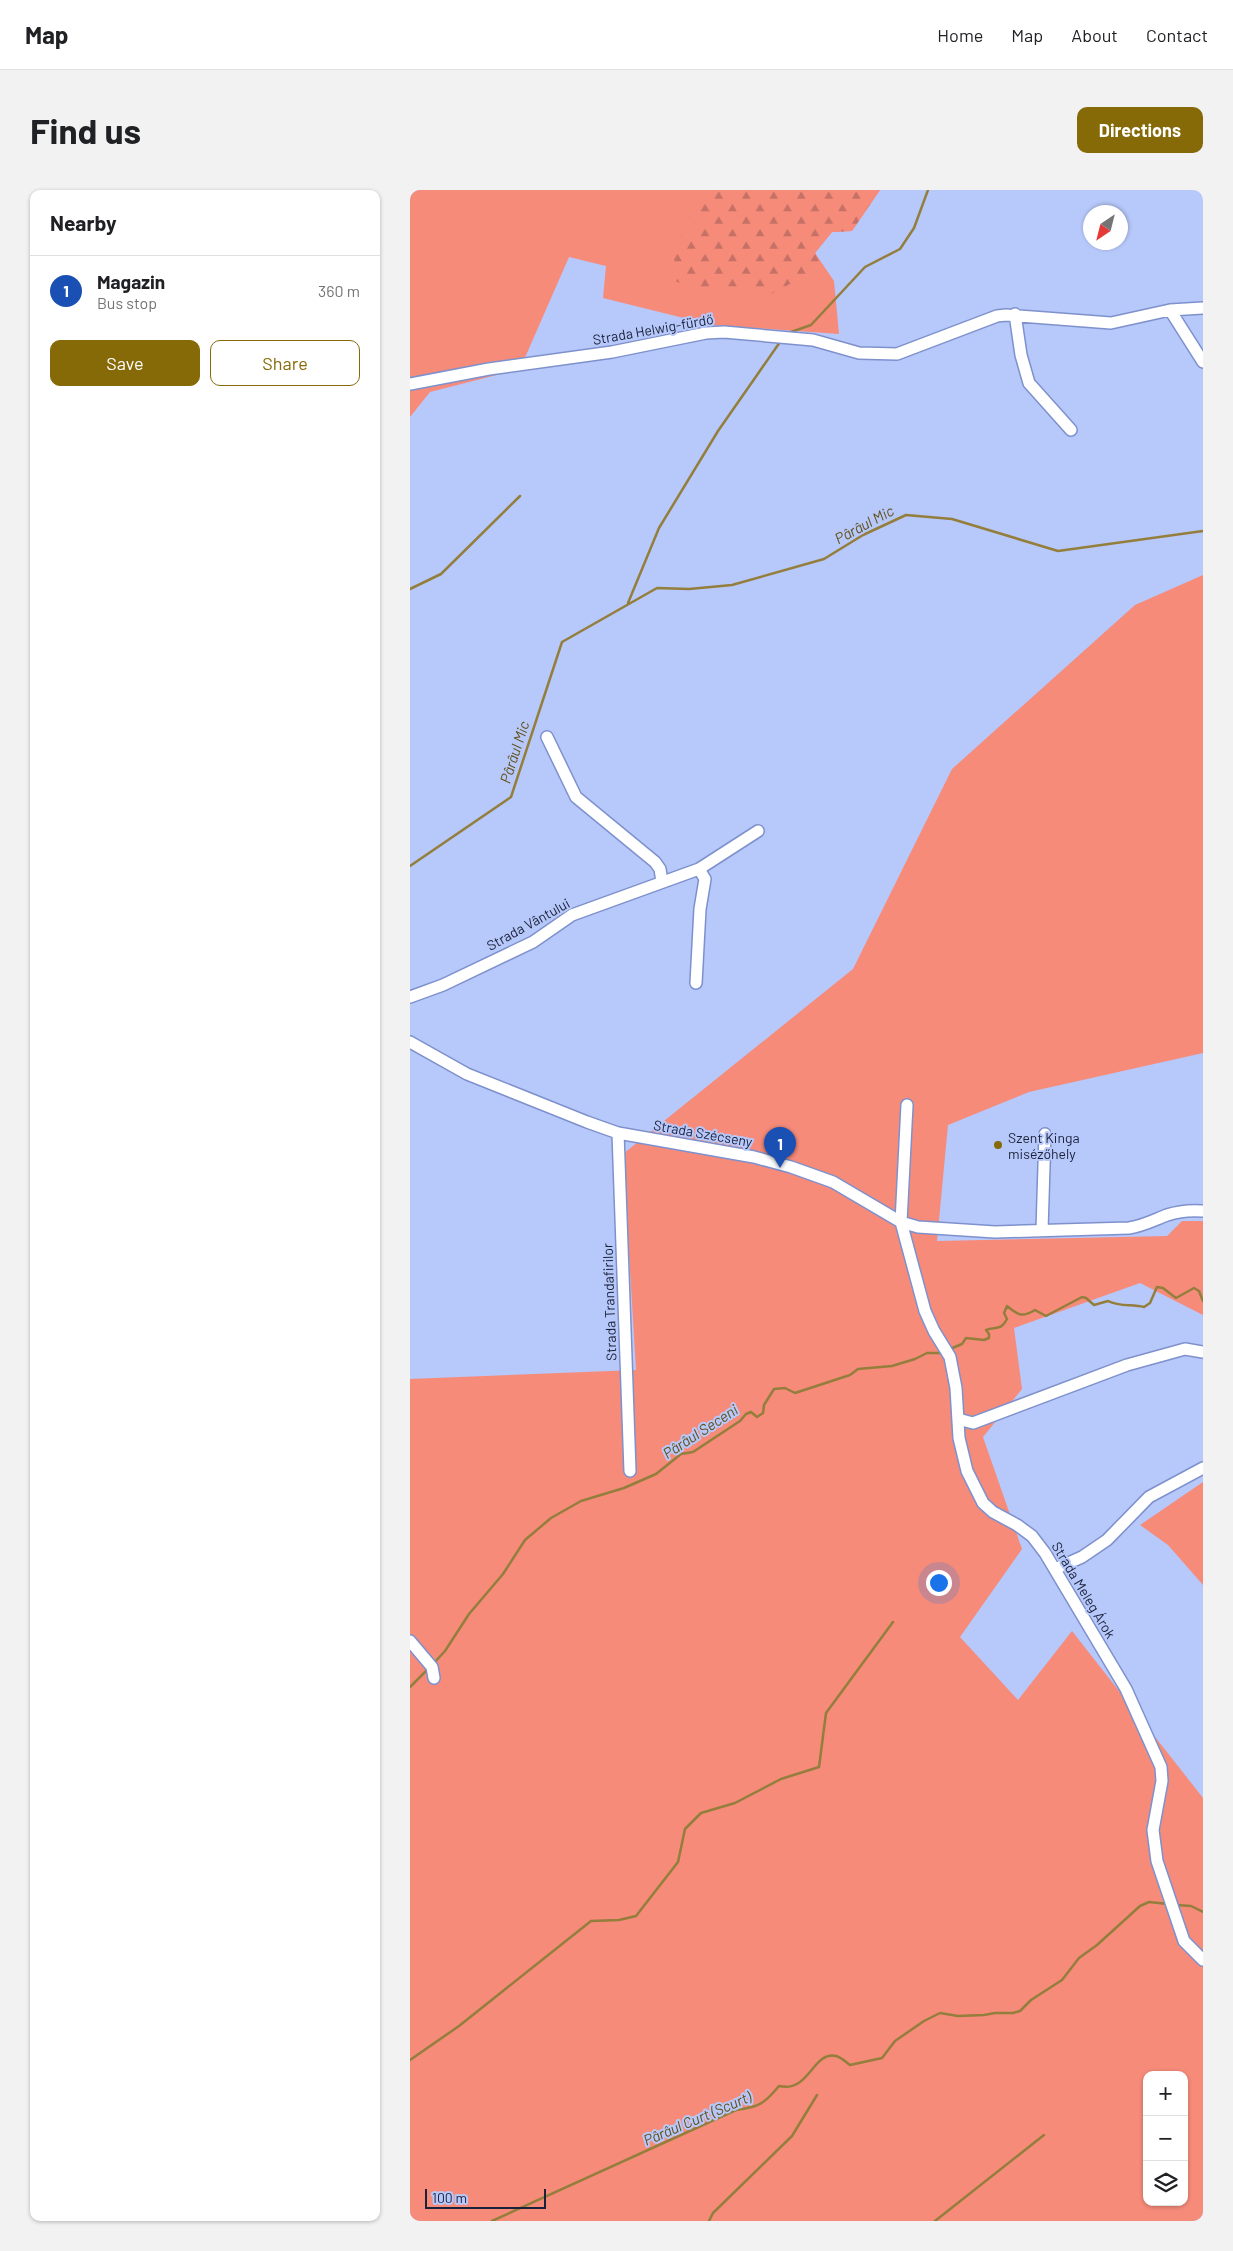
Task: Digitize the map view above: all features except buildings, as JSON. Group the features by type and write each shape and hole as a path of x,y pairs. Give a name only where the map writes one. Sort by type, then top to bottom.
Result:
{"street":[{"name":"Strada Helwig-fürdő","path":"410,384 489,369 612,352 706,333 724,332 813,340 858,353 897,354 997,316 1015,314 1111,324 1170,310 1203,308"},
{"path":"1170,310 1203,362"},
{"path":"1015,314 1021,355 1029,383 1071,430"},
{"path":"547,737 576,797 655,862 660,869 662,882"},
{"name":"Strada Vântului","path":"410,997 443,985 533,942 572,915 698,869 758,831"},
{"path":"696,983 700,910 705,879 698,869"},
{"name":"Strada Szécseny","path":"410,1042 467,1074 618,1133 754,1157 791,1167 833,1182 901,1222 927,1229 995,1232 1134,1227 1168,1215 1191,1210 1203,1211"},
{"name":"Strada Meleg Árok","path":"907,1105 901,1222 925,1311 934,1331 947,1351 954,1373 959,1438 966,1471 977,1494 993,1512 1017,1525 1032,1536 1055,1569 1126,1689 1158,1758 1162,1781 1153,1830 1157,1861 1184,1941 1203,1960"},
{"name":"Strada Trandafirilor","path":"618,1133 630,1471"},
{"path":"1042,1230 1045,1134"},
{"path":"958,1419 973,1423 1119,1368 1184,1349 1203,1352"},
{"path":"1055,1569 1082,1556 1108,1540 1149,1497 1203,1468"},
{"path":"410,1641 432,1670"}],"green space":[{"path":"410,190 880,190 852,231 832,232 815,253 834,281 839,334 712,325 603,298 606,266 569,257 520,369 430,392 410,417"},
{"path":"718,190 880,190 852,231 832,232 815,253 819,261 804,276 770,295 734,287 695,289 670,279 675,262 665,242 695,231 696,201"},
{"path":"1203,575 1203,1053 1029,1092 948,1125 937,1241 1167,1236 1182,1221 1203,1221 1203,1315 1140,1283 1014,1328 1022,1389 983,1437 1022,1549 960,1637 1018,1700 1072,1631 1203,1798 1203,2221 410,2221 410,1379 636,1370 623,1154 853,969 952,769 1135,605"},
{"path":"1203,1482 1203,1585 1168,1545 1140,1525"}],"waterway":[{"name":"Pârâul Mic","path":"788,333 811,325 865,267 900,249 914,228 928,190"},
{"name":"Pârâul Mic","path":"628,603 659,528 718,431 780,342"},
{"path":"410,589 441,574 520,496"},
{"name":"Pârâul Mic","path":"410,866 511,797 562,642 657,588 689,589 732,585 824,559 863,535 906,515 952,519 1058,551 1203,531"},
{"name":"Pârâul Seceni","path":"950,1349 962,1344 966,1338 984,1340 989,1338 986,1330 1002,1326 1007,1319 1004,1313 1007,1306 1014,1312 1023,1315 1035,1310 1046,1316 1082,1297 1094,1305 1108,1301 1144,1307 1150,1303 1157,1287 1163,1288 1176,1298 1194,1288 1199,1291 1203,1301"},
{"name":"Pârâul Seceni","path":"433,1664 445,1651 469,1614 503,1574 525,1540 551,1518 581,1501 624,1488 656,1474 681,1454 693,1452 740,1421 746,1414 751,1412 757,1417 763,1413 764,1405 774,1389 785,1388 795,1393 850,1375 858,1369 892,1366 927,1353 943,1353"},
{"path":"410,2060 459,2026 591,1921 619,1920 636,1916 678,1862 685,1829 701,1813 735,1803 781,1779 819,1767 826,1713 893,1622"},
{"name":"Pârâul Seceni","path":"410,1687 429,1668"},
{"name":"Pârâul Curt (Scurt)","path":"492,2221 736,2110 760,2104 779,2086 789,2087 798,2084 821,2060 828,2056 836,2056 850,2065 882,2058 895,2041 924,2021 940,2013 958,2016 1020,2011 1031,2000 1062,1980 1079,1958 1097,1945 1140,1906 1149,1902 1168,1904"},
{"name":"Pârâul Curt (Scurt)","path":"1176,1905 1191,1906 1203,1912"},
{"path":"709,2221 713,2213 792,2136 817,2095"},
{"path":"935,2221 1044,2135"}],"place":[{"name":"Szent Kinga misézőhely","path":"998,1145"},
{"name":"Magazin","path":"780,1168"}]}
